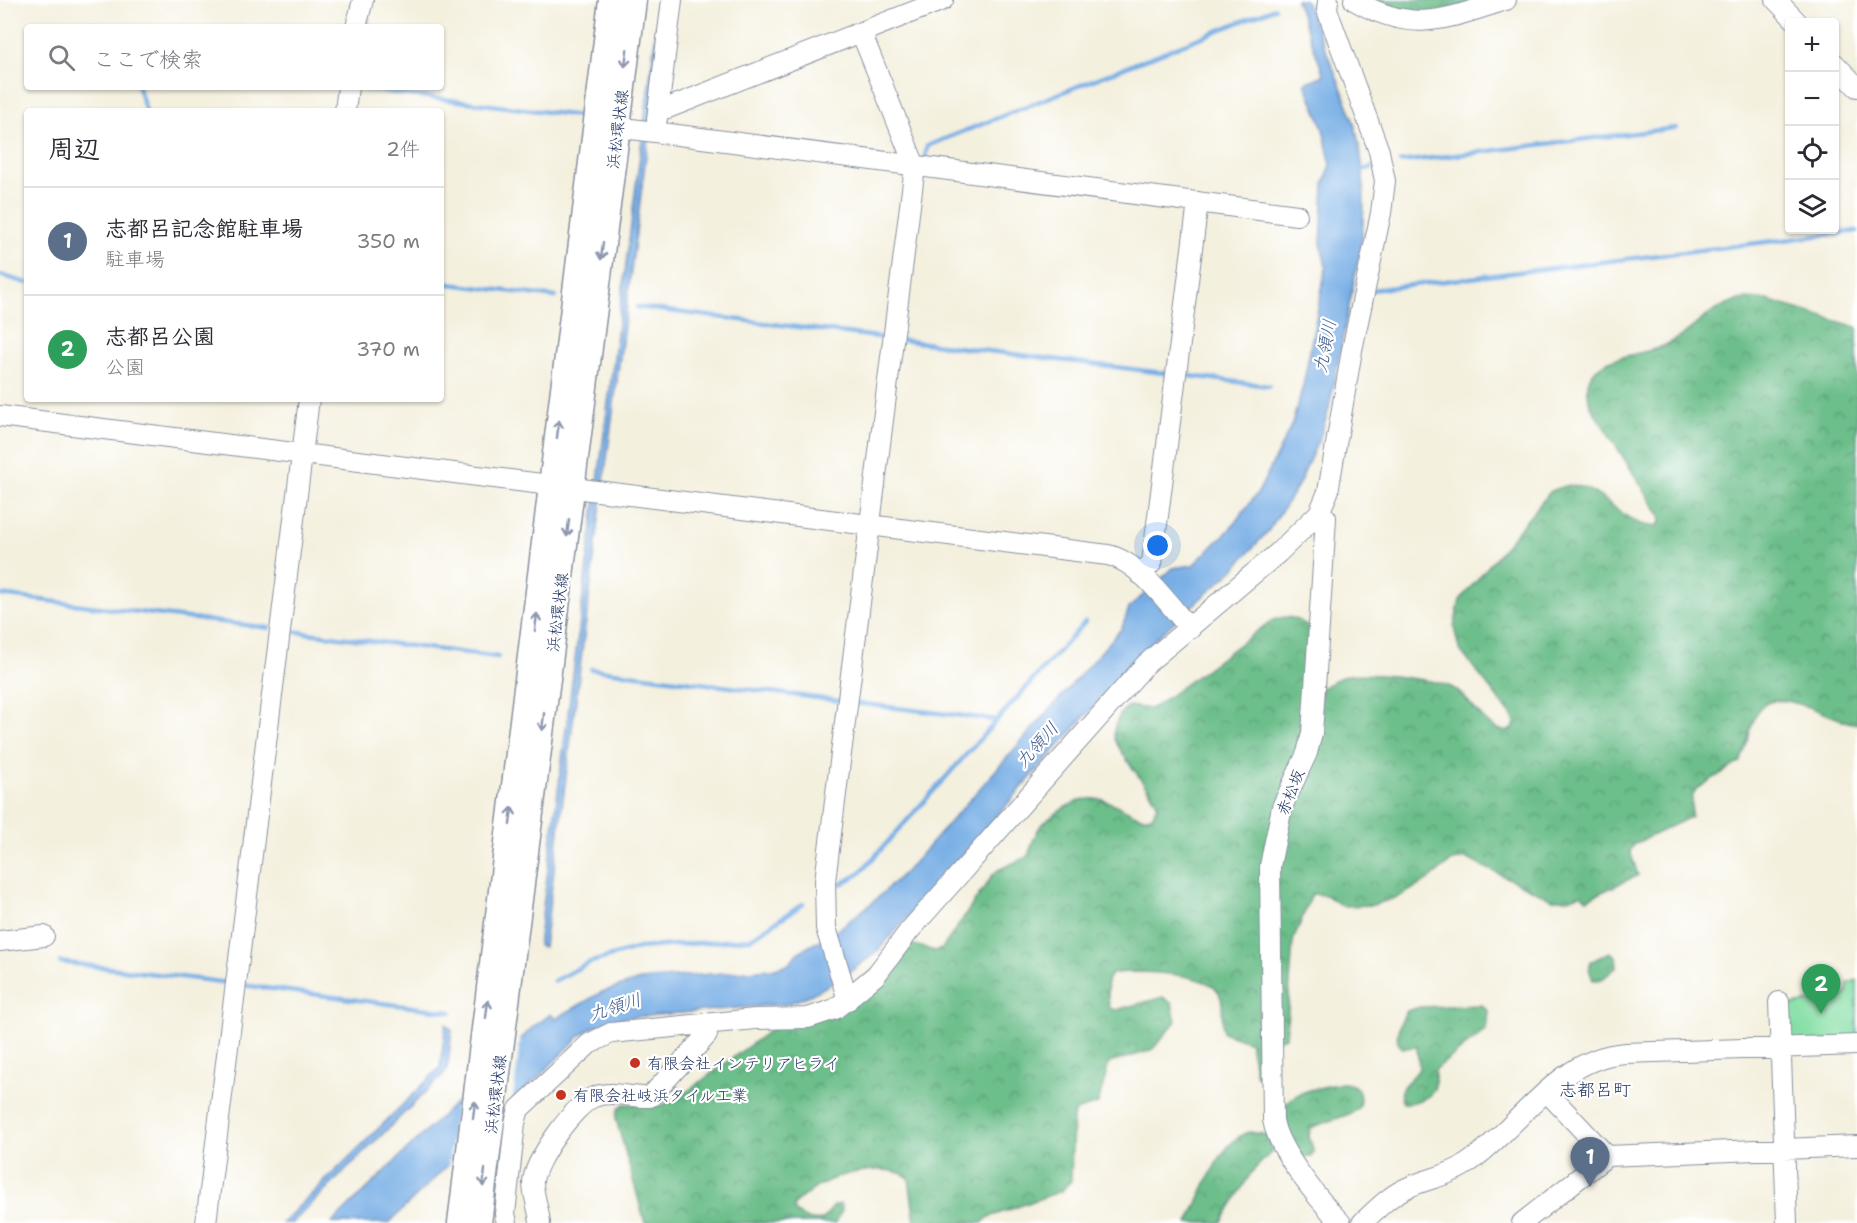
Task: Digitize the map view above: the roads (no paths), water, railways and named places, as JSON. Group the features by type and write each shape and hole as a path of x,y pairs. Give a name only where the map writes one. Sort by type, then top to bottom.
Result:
{"main road":[{"name":"浜松環状線","path":"479,1223 501,1047 581,489 611,0"},
{"name":"浜松環状線","path":"460,1223 480,1067 581,489 640,130 634,0"}],"street":[{"path":"640,130 658,107 672,0"},
{"path":"658,107 668,108 943,0"},
{"path":"507,1223 505,1214 515,1123 524,1103 600,1037 623,1030 808,1018 826,1013 846,993 876,975 909,931 1140,671 1187,625 1278,554 1319,513 1328,492 1352,350 1382,213 1385,181 1379,151 1327,10 1328,0"},
{"path":"1354,0 1383,15 1418,22 1450,17 1506,0"},
{"path":"1776,0 1793,18"},
{"path":"357,24 361,1"},
{"path":"846,993 826,928 825,881 915,166 861,32"},
{"path":"1839,68 1857,87"},
{"path":"345,108 348,90"},
{"path":"640,130 1297,215"},
{"path":"1142,576 1152,563 1198,202"},
{"path":"206,1223 309,402"},
{"path":"0,416 1108,555 1123,560 1142,576 1187,625"},
{"name":"赤松坂","path":"1319,513 1326,518 1312,734 1307,753 1282,807 1270,866 1273,1120 1277,1135 1314,1193 1341,1223"},
{"path":"0,941 44,936"},
{"path":"1779,1002 1787,1223"},
{"path":"540,1223 533,1179 538,1166 573,1112 594,1097 606,1094 650,1097 707,1035 706,1023"},
{"path":"1362,1223 1407,1188 1446,1175 1468,1162 1582,1064 1610,1054 1857,1045"},
{"path":"1547,1092 1607,1156"},
{"path":"1522,1223 1607,1156 1857,1146"}],"water":[{"path":"660,0 666,0 544,947 538,946"},
{"name":"九領川","path":"1296,0 1305,0 1351,114 1360,147 1364,213 1361,246 1329,408 1321,434 1299,484 1269,530 1233,570 1146,647 877,952 822,989 786,1004 622,1018 594,1027 580,1036 389,1223 332,1223 534,1026 551,1014 555,1019 602,992 640,980 771,969 789,964 797,953 836,931 873,902 909,868 1122,628 1129,608 1173,568 1193,565 1229,530 1259,491 1292,424 1303,386 1326,267 1321,244 1324,184 1331,165 1322,125 1305,83 1324,75"},
{"path":"446,1024 452,1030 447,1071 292,1223 282,1223 440,1068"}],"waterway":[{"path":"925,159 927,146 1275,8"},
{"path":"367,24 368,19"},
{"path":"139,90 145,108"},
{"path":"371,90 580,116"},
{"path":"1400,162 1676,128"},
{"path":"1357,171 1375,167"},
{"path":"1371,290 1857,231"},
{"path":"0,275 24,282"},
{"path":"444,283 556,297"},
{"path":"637,307 886,338"},
{"path":"901,340 1171,374"},
{"path":"1182,375 1269,386"},
{"path":"0,595 269,628"},
{"path":"841,884 859,874 1085,622"},
{"path":"291,631 498,657"},
{"path":"591,669 840,701"},
{"path":"855,703 997,720"},
{"path":"554,981 588,963 639,948 750,939 803,904"},
{"path":"60,962 229,983"},
{"path":"242,985 451,1012"}],"place":[{"name":"志都呂公園","path":"1821,1014"},
{"name":"有限会社インテリアヒライ","path":"635,1063"},
{"name":"有限会社岐浜タイル工業","path":"561,1095"},
{"name":"志都呂記念館駐車場","path":"1590,1187"}],"district":[{"name":"志都呂町","path":"1595,1090"}]}
